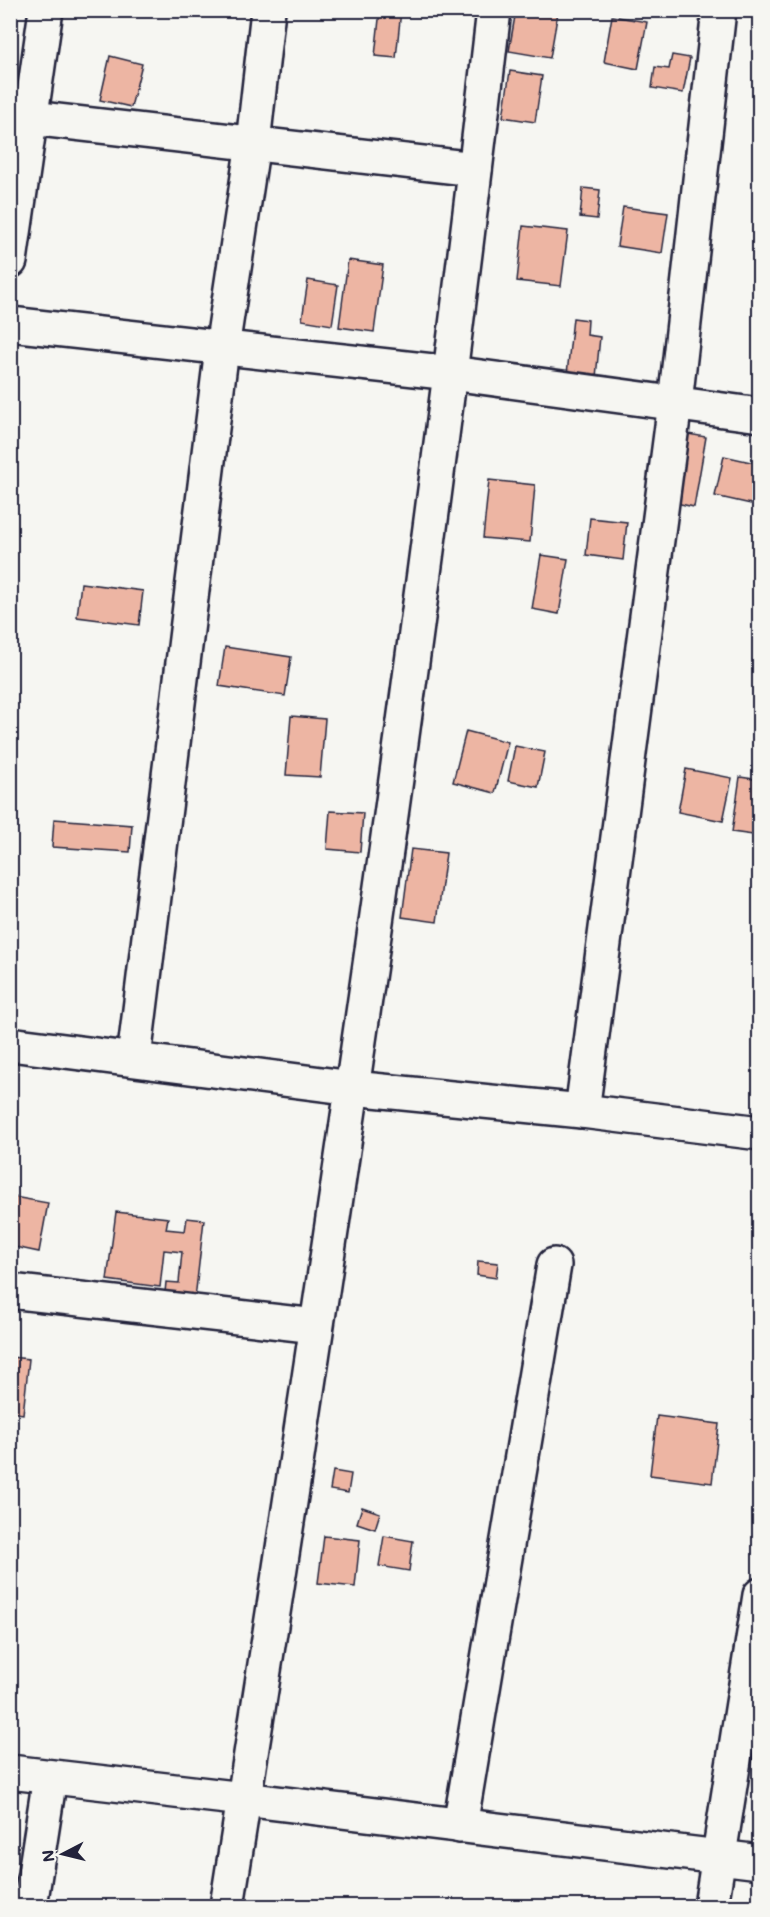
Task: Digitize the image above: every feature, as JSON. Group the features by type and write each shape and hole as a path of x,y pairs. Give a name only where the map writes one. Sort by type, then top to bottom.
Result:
{"street":[{"path":"10,261 46,10"},
{"path":"134,1058 222,348 253,142 268,10"},
{"path":"227,1906 353,1088 451,373 494,10"},
{"path":"582,1111 675,403 719,10"},
{"path":"31,118 253,142 476,170"},
{"path":"10,324 451,373 759,415"},
{"path":"10,1044 134,1058 353,1088 582,1111 759,1132"},
{"path":"460,1826 554,1265"},
{"path":"10,1291 316,1326"},
{"path":"711,1906 759,1594"},
{"path":"10,1772 759,1862"},
{"path":"30,1906 50,1777"}],"building":[{"path":"380,10 401,10 396,58 375,56"},
{"path":"516,10 558,12 550,58 509,51"},
{"path":"612,16 647,22 638,69 604,62"},
{"path":"672,55 690,58 683,93 652,88 655,67 669,69"},
{"path":"110,56 142,64 131,107 100,100"},
{"path":"510,71 542,76 535,122 503,117"},
{"path":"583,188 600,190 597,219 580,217"},
{"path":"623,207 668,213 662,253 617,246"},
{"path":"523,226 568,231 561,286 517,281"},
{"path":"348,260 383,265 374,332 339,327"},
{"path":"308,280 338,285 332,325 302,320"},
{"path":"573,318 588,320 587,335 600,337 596,377 567,374"},
{"path":"688,434 706,437 694,507 676,503"},
{"path":"724,456 760,464 760,506 715,496"},
{"path":"489,480 535,485 530,542 483,538"},
{"path":"590,518 627,522 623,560 586,555"},
{"path":"541,555 568,559 559,614 532,609"},
{"path":"81,583 143,591 139,625 77,617"},
{"path":"225,647 291,657 285,696 219,686"},
{"path":"291,716 325,719 320,777 286,775"},
{"path":"466,731 508,742 495,793 453,782"},
{"path":"515,746 545,752 538,787 508,781"},
{"path":"686,769 732,778 723,821 678,812"},
{"path":"740,777 760,780 760,836 732,832"},
{"path":"330,811 363,813 360,852 327,849"},
{"path":"54,819 132,825 130,852 52,847"},
{"path":"411,849 446,853 437,922 402,917"},
{"path":"14,1197 48,1203 39,1252 10,1246 10,1218"},
{"path":"116,1212 168,1218 166,1229 185,1231 187,1218 204,1220 194,1307 164,1303 166,1282 179,1283 182,1252 164,1250 160,1287 107,1280"},
{"path":"478,1261 498,1263 496,1278 477,1275"},
{"path":"10,1357 29,1359 23,1414 10,1412"},
{"path":"657,1416 719,1424 712,1483 650,1475"},
{"path":"333,1471 351,1474 348,1493 330,1490"},
{"path":"362,1507 380,1513 375,1529 357,1523"},
{"path":"324,1536 360,1540 355,1587 318,1583"},
{"path":"384,1536 413,1541 409,1571 379,1566"}]}
